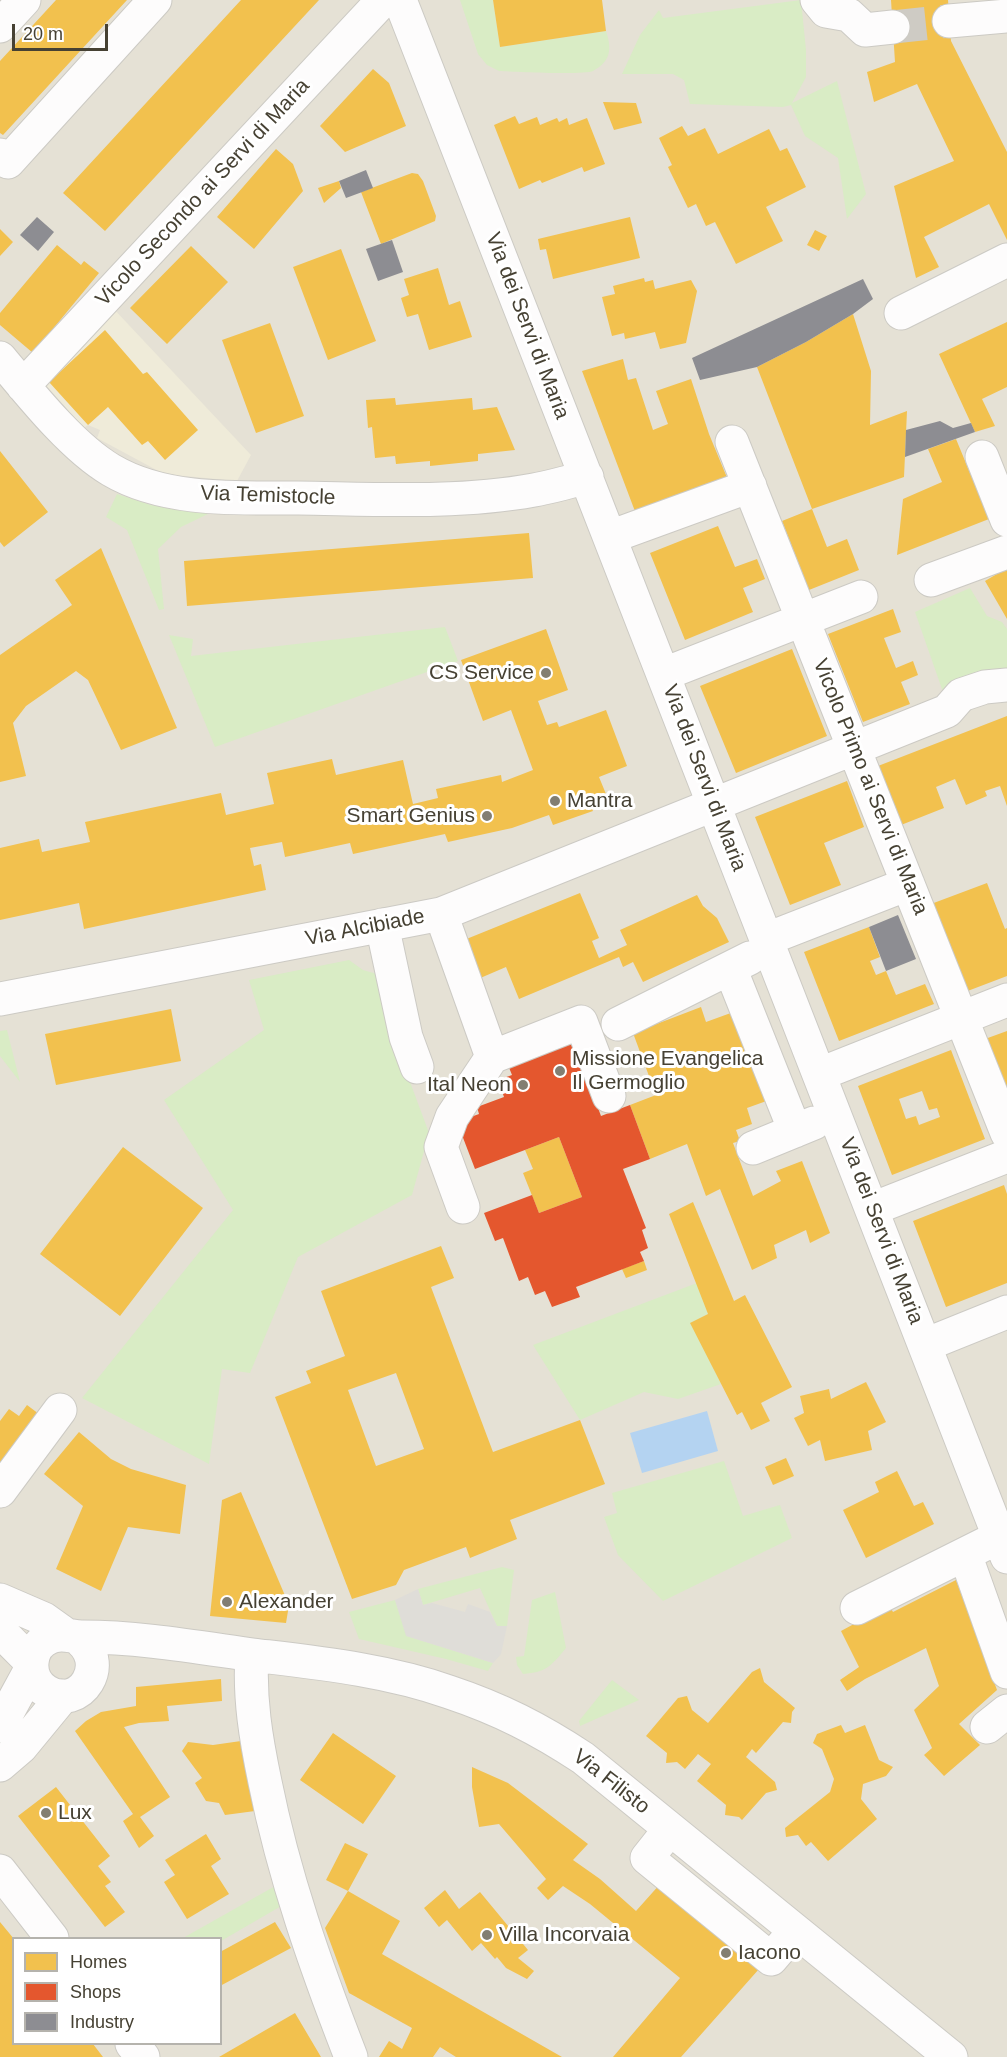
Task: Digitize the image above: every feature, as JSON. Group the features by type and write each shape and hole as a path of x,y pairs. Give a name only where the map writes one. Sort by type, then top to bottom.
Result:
{"street":[{"path":"0,26 24,0"},
{"path":"0,155 8,162 155,0"},
{"name":"Vicolo Secondo ai Servi di Maria","path":"23,386 383,0"},
{"name":"Via dei Servi di Maria","path":"400,0 1003,1547"},
{"path":"818,0 826,10 849,15 866,30 893,27"},
{"path":"949,21 1007,16"},
{"path":"901,313 1007,260"},
{"name":"Via Temistocle","path":"0,358 85,453 113,471 159,491 235,497 447,499 533,490 587,477"},
{"name":"Vicolo Primo ai Servi di Maria","path":"732,442 1007,1133"},
{"path":"982,457 1007,520"},
{"path":"610,537 750,486"},
{"path":"930,580 1007,552"},
{"path":"664,675 861,597"},
{"name":"Via Alcibiade","path":"0,999 441,914 947,711 961,695 985,687 1007,685"},
{"path":"618,1024 730,968 769,943 908,884"},
{"path":"441,914 492,1057"},
{"path":"382,925 406,1037 417,1067"},
{"path":"730,968 795,1131"},
{"path":"820,1074 1007,1000"},
{"path":"463,1207 441,1147 452,1117 492,1057 581,1022 609,1096"},
{"path":"753,1148 836,1115"},
{"path":"872,1209 1007,1156"},
{"path":"925,1345 1007,1312"},
{"path":"0,1491 60,1410"},
{"path":"857,1608 965,1554 1003,1547"},
{"path":"965,1554 1007,1672"},
{"path":"0,1600 44,1619 84,1642 93,1659 93,1669 86,1684 72,1695 63,1696 45,1691 34,1677 31,1665 0,1631"},
{"path":"0,1726 39,1644 46,1638 71,1636"},
{"name":"Via Filisto","path":"71,1636 116,1637 313,1662 399,1677 448,1691 505,1712 543,1732 583,1758 951,2057"},
{"path":"93,1669 128,1660 154,1658 203,1648"},
{"path":"252,1655 251,1695 254,1731 271,1814 285,1869 320,1978 351,2057"},
{"path":"0,1765 21,1747 63,1696"},
{"path":"0,1871 51,1937"},
{"path":"134,2045 143,2057"}],"shaded area":[{"path":"0,0 1007,0 1007,2057 0,2057"},
{"path":"112,307 251,455 237,481 164,474 97,438 100,430 88,425 84,428 42,381"},
{"path":"418,1589 423,1605 432,1603 465,1612 468,1604 490,1612 497,1626 507,1626 501,1654 493,1663 406,1636 395,1600"}],"green space":[{"path":"460,0 493,0 500,47 606,31 609,43 607,59 599,67 588,72 499,71 487,65 478,54"},
{"path":"801,0 806,77 792,103 837,81 866,194 847,219 838,158 805,136 791,105 783,107 690,104 684,80 673,74 622,74 640,35 659,10 663,18"},
{"path":"117,494 151,505 212,512 181,527 158,549 164,609 159,610 127,530 106,517"},
{"path":"970,588 987,616 1002,622 1007,629 1007,675 943,692 915,612"},
{"path":"445,627 458,661 215,747 169,635 193,639 191,656"},
{"path":"349,960 363,970 377,974 390,1028 429,1133 412,1195 298,1257 250,1373 222,1369 209,1464 82,1398 233,1210 164,1100 264,1030 249,980"},
{"path":"7,1030 20,1082 0,1056 0,1031"},
{"path":"697,1283 708,1314 691,1323 721,1384 678,1399 644,1392 580,1420 533,1345"},
{"path":"724,1461 743,1516 780,1505 792,1538 663,1601 618,1555 604,1517 617,1513 612,1493"},
{"path":"502,1567 514,1570 507,1626 497,1626 480,1588 423,1605 418,1589"},
{"path":"555,1592 566,1648 548,1667 538,1672 523,1674 517,1665 516,1657 524,1656 532,1600"},
{"path":"395,1600 407,1636 493,1663 488,1671 359,1639 349,1612"},
{"path":"612,1680 639,1700 580,1726 579,1721"},
{"path":"277,1885 283,1905 222,1940 222,1937 185,1937"}],"water":[{"path":"707,1411 718,1451 642,1473 630,1433"}],"building: Homes":[{"path":"56,0 127,0 3,135 0,133 0,61"},
{"path":"241,0 319,0 105,231 63,193"},
{"path":"493,0 602,0 606,31 500,47"},
{"path":"891,0 948,0 951,41 1007,152 1007,240 989,204 924,237 939,267 916,278 894,186 954,161 917,84 874,102 867,72 895,62"},
{"path":"373,69 389,83 406,126 345,152 320,126"},
{"path":"603,102 636,103 642,123 614,130"},
{"path":"515,116 519,124 537,117 540,125 557,118 559,122 567,118 569,125 587,118 605,164 584,172 582,167 542,183 540,180 519,189 494,125"},
{"path":"682,126 688,136 705,128 718,154 769,129 780,151 787,148 806,187 766,207 783,241 736,264 715,222 706,226 696,204 688,208 668,167 672,165 659,138"},
{"path":"276,149 293,164 303,191 254,249 217,217"},
{"path":"412,173 418,174 423,181 436,216 435,221 381,244 361,192"},
{"path":"339,181 341,188 324,203 318,188"},
{"path":"630,217 640,258 553,279 546,249 540,250 538,239"},
{"path":"0,229 13,242 0,256"},
{"path":"815,230 827,236 819,251 807,245"},
{"path":"57,245 81,265 84,261 99,273 33,353 0,325 0,313"},
{"path":"191,246 228,282 167,344 130,308"},
{"path":"341,249 376,341 328,360 293,267"},
{"path":"438,268 449,305 460,301 472,337 429,350 418,314 407,317 401,298 409,295 404,279"},
{"path":"644,278 645,282 653,280 655,289 691,280 697,291 686,343 660,349 655,332 625,339 624,333 612,336 602,297 615,294 613,286"},
{"path":"853,314 871,371 870,425 907,411 904,477 812,509 757,367"},
{"path":"1007,322 1007,387 982,399 995,426 975,432 939,354"},
{"path":"270,323 304,416 256,433 222,340"},
{"path":"105,330 143,374 147,372 198,430 165,460 148,441 142,445 108,407 88,425 49,382"},
{"path":"623,359 628,380 636,378 653,430 668,424 656,391 691,379 709,434 728,480 636,514 582,371"},
{"path":"395,398 396,405 472,398 473,410 497,407 515,450 478,454 478,461 430,466 430,461 396,464 395,456 375,458 372,427 368,428 366,400"},
{"path":"956,439 989,519 897,555 903,499 942,482 928,449"},
{"path":"0,451 48,512 4,547 0,542"},
{"path":"812,509 827,547 847,539 859,570 809,590 782,521"},
{"path":"718,526 735,567 757,559 765,579 743,588 753,612 685,640 650,553"},
{"path":"529,533 533,578 187,606 184,561"},
{"path":"101,548 177,728 121,750 88,680 76,671 26,706 13,723 26,776 0,782 0,655 72,605 55,580"},
{"path":"1007,568 1007,619 985,581"},
{"path":"893,609 901,632 884,638 896,668 913,661 918,675 901,682 910,704 863,722 828,634"},
{"path":"546,629 568,690 538,701 547,725 557,722 559,727 606,710 627,766 599,777 606,794 588,800 593,811 553,825 549,815 512,828 448,842 445,834 353,854 350,843 285,857 282,842 250,848 254,866 261,864 266,890 84,929 79,903 0,920 0,848 39,839 42,852 90,842 85,822 221,793 226,815 274,804 267,773 332,759 336,775 403,760 413,804 438,798 436,789 501,775 502,782 533,770 511,710 483,721 461,660"},
{"path":"792,649 827,736 736,773 700,686"},
{"path":"1007,716 1007,806 1000,786 985,791 987,796 966,805 955,779 936,787 944,808 901,825 878,766"},
{"path":"847,781 864,827 824,843 841,885 790,905 755,817"},
{"path":"987,883 1005,929 1007,928 1007,976 965,992 931,904"},
{"path":"580,893 599,938 592,941 599,958 627,945 620,930 697,895 703,906 717,918 729,942 643,982 633,962 623,967 619,957 519,999 506,967 478,979 464,940"},
{"path":"869,927 880,957 870,961 876,975 886,971 896,995 925,984 934,1004 839,1041 804,952"},
{"path":"701,1007 706,1022 739,1010 772,1099 747,1108 752,1124 736,1130 740,1141 733,1143 753,1196 781,1181 776,1171 802,1161 830,1233 810,1243 806,1230 774,1245 777,1258 752,1270 720,1189 706,1196 687,1144 650,1159 630,1105 656,1095 633,1033"},
{"path":"171,1009 181,1061 56,1085 45,1034"},
{"path":"1007,1031 1007,1095 985,1039"},
{"path":"951,1050 985,1139 892,1175 858,1086","holes":["922,1091 929,1110 937,1108 940,1117 919,1125 916,1116 906,1119 899,1099"]},
{"path":"559,1137 582,1197 539,1213 523,1173 533,1169 525,1150"},
{"path":"123,1147 203,1208 120,1316 40,1254"},
{"path":"1004,1185 1007,1194 1007,1283 946,1307 913,1221"},
{"path":"693,1202 734,1301 745,1295 792,1387 761,1403 770,1421 751,1430 742,1412 737,1415 690,1323 708,1314 669,1214"},
{"path":"441,1246 454,1278 431,1287 493,1452 580,1420 605,1484 510,1520 517,1539 470,1558 466,1547 404,1570 396,1585 352,1599 275,1397 311,1383 306,1371 345,1356 321,1291","holes":["396,1373 424,1449 376,1466 348,1390"]},
{"path":"644,1261 647,1270 626,1278 622,1269"},
{"path":"866,1382 886,1422 868,1431 872,1450 825,1461 820,1440 808,1446 794,1418 804,1413 800,1396 829,1389 831,1399"},
{"path":"27,1405 43,1417 0,1474 0,1421 9,1409 19,1416"},
{"path":"79,1432 111,1459 131,1469 186,1485 180,1534 128,1527 101,1591 56,1569 83,1506 44,1474"},
{"path":"786,1458 794,1476 773,1485 765,1467"},
{"path":"897,1471 914,1506 923,1502 934,1524 866,1558 843,1510 879,1492 875,1482"},
{"path":"241,1492 289,1605 286,1623 210,1616 222,1500"},
{"path":"956,1580 997,1690 959,1724 980,1745 944,1776 924,1755 932,1748 914,1710 939,1686 926,1648 865,1679 847,1691 840,1680 859,1667 841,1631 889,1605 893,1612"},
{"path":"760,1668 764,1682 795,1708 792,1712 791,1723 783,1722 756,1753 752,1749 746,1757 775,1782 777,1790 766,1793 742,1820 739,1817 725,1815 726,1805 697,1781 711,1764 698,1754 685,1769 677,1762 666,1763 667,1753 646,1736 678,1698 687,1696 692,1710 708,1723 752,1672"},
{"path":"221,1679 222,1701 167,1706 169,1721 139,1723 124,1727 170,1797 140,1817 154,1836 139,1848 123,1821 133,1814 75,1731 101,1712 136,1706 136,1687"},
{"path":"841,1725 845,1733 865,1725 879,1760 893,1767 886,1776 863,1784 861,1799 877,1819 828,1861 811,1842 806,1846 798,1835 786,1837 785,1828 830,1792 834,1779 822,1749 813,1743 817,1734"},
{"path":"333,1733 396,1776 363,1824 300,1780"},
{"path":"241,1741 255,1811 225,1815 219,1803 206,1801 195,1783 202,1778 182,1751 188,1742 213,1745"},
{"path":"472,1767 508,1783 588,1844 573,1860 600,1879 636,1911 661,1883 759,1969 681,2057 613,2057 680,1978 590,1904 563,1886 548,1900 537,1888 546,1879 499,1824 479,1827 472,1787"},
{"path":"56,1787 110,1856 98,1866 111,1882 105,1886 125,1912 105,1927 18,1816"},
{"path":"206,1834 221,1859 211,1866 229,1894 187,1919 164,1882 175,1875 165,1860"},
{"path":"345,1843 368,1854 348,1891 326,1880"},
{"name":"Villa Incorvaia","path":"445,1890 459,1909 480,1892 528,1950 518,1958 534,1971 527,1979 506,1968 481,1943 472,1951 447,1920 439,1927 424,1908"},
{"path":"348,1891 400,1921 382,1954 562,2057 456,2057 440,2047 433,2057 379,2057 389,2041 402,2049 412,2028 349,1993 325,1928"},
{"path":"0,1922 12,1937 12,2045 94,2045 103,2057 0,2057"},
{"path":"275,1922 291,1948 222,1985 222,1951"},
{"path":"295,2013 321,2057 219,2057"}],"building: Shops":[{"path":"573,1041 601,1116 630,1105 650,1159 623,1169 646,1228 642,1230 648,1248 640,1252 644,1261 576,1287 580,1297 552,1307 545,1291 535,1295 528,1277 519,1281 503,1238 495,1241 484,1213 532,1195 539,1213 582,1197 559,1137 475,1169 457,1122 479,1114 477,1107 504,1097 498,1080 512,1075 508,1065"}],"building: Industry":[{"path":"366,170 373,188 346,198 339,181"},
{"path":"37,217 54,232 38,251 20,235"},
{"path":"392,240 403,272 378,281 366,249"},
{"path":"863,279 873,299 853,314 757,367 700,380 692,358"},
{"path":"940,421 953,428 971,423 975,432 905,457 906,430"},
{"path":"898,915 916,959 886,971 869,927"}],"tunnel":[{"path":"893,27 949,21"}],"place":[{"name":"CS Service","path":"546,673"},
{"name":"Mantra","path":"555,801"},
{"name":"Smart Genius","path":"487,816"},
{"name":"Missione Evangelica Il Germoglio","path":"560,1071"},
{"name":"Ital Neon","path":"523,1085"},
{"name":"Alexander","path":"227,1602"},
{"name":"Lux","path":"46,1813"},
{"name":"Villa Incorvaia","path":"487,1935"},
{"name":"Iacono","path":"726,1953"}]}
